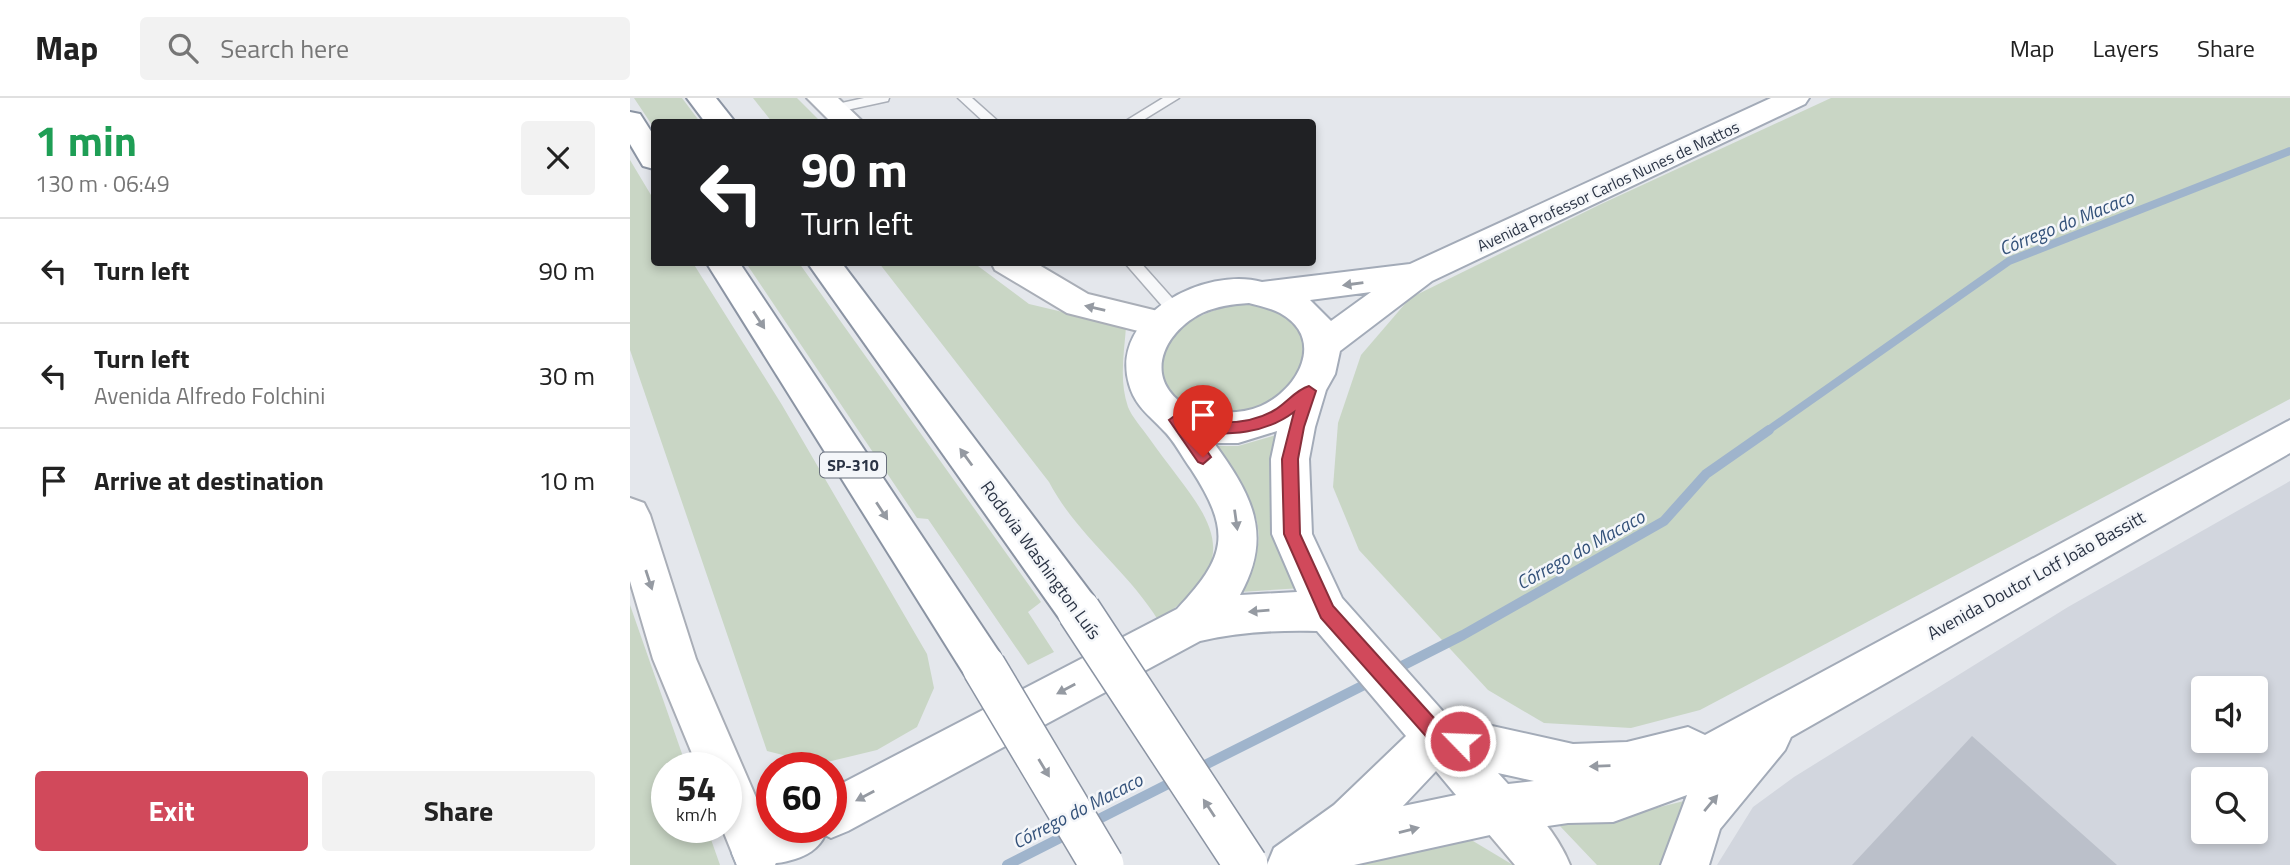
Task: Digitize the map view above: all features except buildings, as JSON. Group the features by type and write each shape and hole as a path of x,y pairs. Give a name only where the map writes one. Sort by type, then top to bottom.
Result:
{"main road":[{"path":"701,98 718,119"},
{"name":"Avenida Professor Carlos Nunes de Mattos","path":"1323,345 1420,273 1795,98"},
{"path":"630,121 651,154"},
{"name":"SP-310","path":"725,266 984,667 1102,865"},
{"name":"Rodovia Washington Luís","path":"826,266 1079,611 1247,865"},
{"path":"1014,266 1079,304 1169,318"},
{"name":"Avenida Professor Carlos Nunes de Mattos","path":"1268,293 1348,285 1420,273"},
{"path":"1309,391 1278,416 1237,429 1195,427 1177,420 1156,404 1144,384 1142,368 1145,353 1169,318 1211,295 1249,291 1268,293 1299,307 1319,331 1323,345 1323,361 1296,427 1290,459 1292,534 1337,624 1546,865"},
{"path":"1177,420 1233,502 1237,524 1238,551 1233,572 1222,593 1192,623"},
{"name":"Avenida Doutor Lotf João Bassitt","path":"1305,857 1499,809 1568,800 1613,799 1665,782 2290,435"},
{"path":"630,515 675,659 714,752"},
{"path":"847,806 1192,623 1226,614 1267,609 1337,624"},
{"path":"1685,865 1700,816 1783,717"},
{"name":"Avenida Doutor Lotf João Bassitt","path":"1305,857 1383,796 1428,727 1573,767 1628,765 1697,748 1783,717"},
{"path":"742,819 759,859 782,843"}],"lane":[{"path":"834,110 883,98"},
{"path":"964,98 988,119"},
{"path":"1136,119 1173,98"},
{"path":"1133,266 1169,318"}],"shaded area":[{"path":"2290,481 2290,865 1717,865 1753,807 1794,777 2068,607"}],"green space":[{"path":"634,98 682,98 698,119 651,119 651,124"},
{"path":"753,98 797,98 818,119 770,119"},
{"path":"1831,98 2290,98 2290,399 1700,710 1631,728 1544,723 1488,690 1359,550 1333,487 1338,423 1361,355 1410,298 1599,205"},
{"path":"630,160 651,195 651,266 695,266 782,405 927,654 934,688 917,727 877,750 847,757 847,752 767,751 630,350"},
{"path":"748,266 801,266 1041,602 1028,612 1054,652 1028,665 928,519 917,518"},
{"path":"881,266 978,266 1029,304 1126,327 1123,377 1128,407 1201,510 1210,531 1213,552 1206,574 1189,596 1158,620 1132,585 1073,518 1049,482"},
{"path":"1245,304 1278,311 1301,332 1305,349 1301,370 1285,389 1259,406 1227,414 1210,414 1195,410 1181,402 1169,390 1160,372 1160,356 1167,342 1179,329 1194,319 1229,306"},
{"path":"1280,434 1273,475 1274,494 1282,531 1302,588 1240,592 1257,551 1256,517 1245,492 1213,446 1238,446"},
{"path":"630,605 681,752 651,752 651,843 712,843 720,865 630,865"},
{"path":"1700,797 1673,865 1597,865 1559,825 1612,819"},
{"path":"1468,838 1513,865 1358,865 1385,851"}],"waterway":[{"name":"Córrego do Macaco","path":"1767,431 2009,261 2290,151"},
{"name":"Córrego do Macaco","path":"1392,671 1463,635 1664,521 1706,474 1769,430"},
{"name":"Córrego do Macaco","path":"1195,770 1372,681"},
{"name":"Córrego do Macaco","path":"1089,824 1178,779"},
{"name":"Córrego do Macaco","path":"1007,865 1072,832"}],"route":[{"path":"1203,457 1177,420 1195,427 1215,430 1237,429 1278,416 1309,391 1296,427 1290,459 1292,534 1327,612 1437,736 1460,741"}]}
